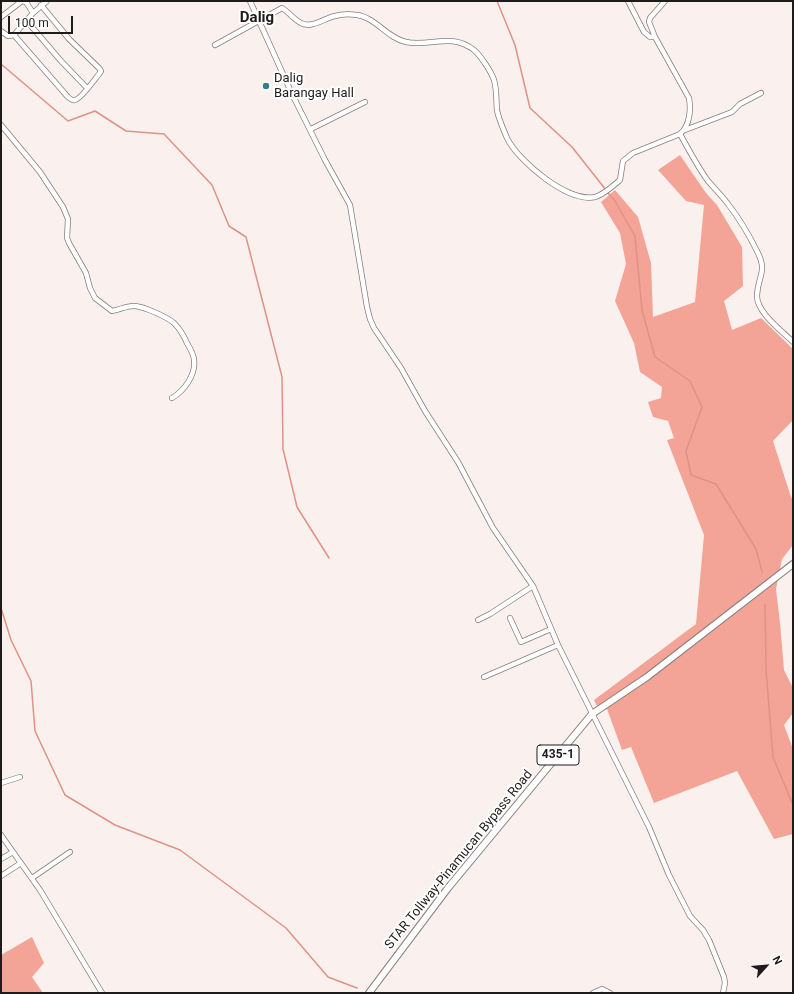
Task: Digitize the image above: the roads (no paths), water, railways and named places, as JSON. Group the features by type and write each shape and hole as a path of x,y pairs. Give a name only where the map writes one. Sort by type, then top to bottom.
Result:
{"main road":[{"name":"STAR Tollway-Pinamucan Bypass Road","path":"369,993 448,888 592,714 646,677 793,564"}],"street":[{"path":"1,17 22,1 26,2 33,12"},
{"path":"1,31 8,36 14,35 33,12 47,1"},
{"path":"250,1 292,94 325,160 350,205 367,307 374,328 401,368 458,462 493,528 533,586 550,630 650,827 669,875 687,911 693,920 703,930 709,940 724,977 725,983 722,993"},
{"path":"628,1 644,32 650,37 655,37"},
{"path":"665,1 650,18 649,22 655,37 689,98 690,110 685,130"},
{"path":"14,35 71,100 76,100 101,71 70,39 41,5"},
{"path":"215,45 282,8 302,24 319,22 334,16 349,14 359,15 366,18 396,40 414,43 454,41 462,43 474,50 482,59 494,79 498,103 497,110 507,138 514,150 546,180 570,193 585,197 595,197 620,180 623,161 633,152 732,112 740,104 761,93"},
{"path":"26,20 61,61 87,88"},
{"path":"310,129 365,102"},
{"path":"1,125 40,172 63,207 68,219 67,238 69,244 86,273 90,288 95,298 112,312 129,306 137,306 166,316 181,331 194,359 194,368 187,384 180,393 172,398"},
{"path":"680,134 708,180 729,205 757,250 762,262 757,296 758,300 769,319 793,342"},
{"path":"478,620 490,614 533,586"},
{"path":"510,618 521,642 550,630"},
{"path":"484,676 558,645"},
{"path":"1,783 20,777"},
{"path":"1,835 40,890 102,993"},
{"path":"1,859 13,852"},
{"path":"32,878 70,852"},
{"path":"1,876 21,864"},
{"path":"593,993 602,989 610,993"}],"waterway":[{"path":"497,1 515,45 530,108 572,147 606,190"},
{"path":"1,64 68,121 95,111 126,131 164,134 212,185 229,226 246,237 282,377 283,449 297,507 329,558"},
{"path":"608,193 615,201 635,236 642,310 655,357 690,381 702,407 686,451 691,475 716,484 756,549 762,572"},
{"path":"1,533 1,539"},
{"path":"765,604 766,669 773,757 793,805"},
{"path":"1,608 11,640 31,681 35,731 65,795 115,825 180,850 286,928 328,977 357,988"}],"place":[{"name":"Dalig Barangay Hall","path":"266,86"}],"district":[{"name":"Dalig","path":"257,18"}]}
